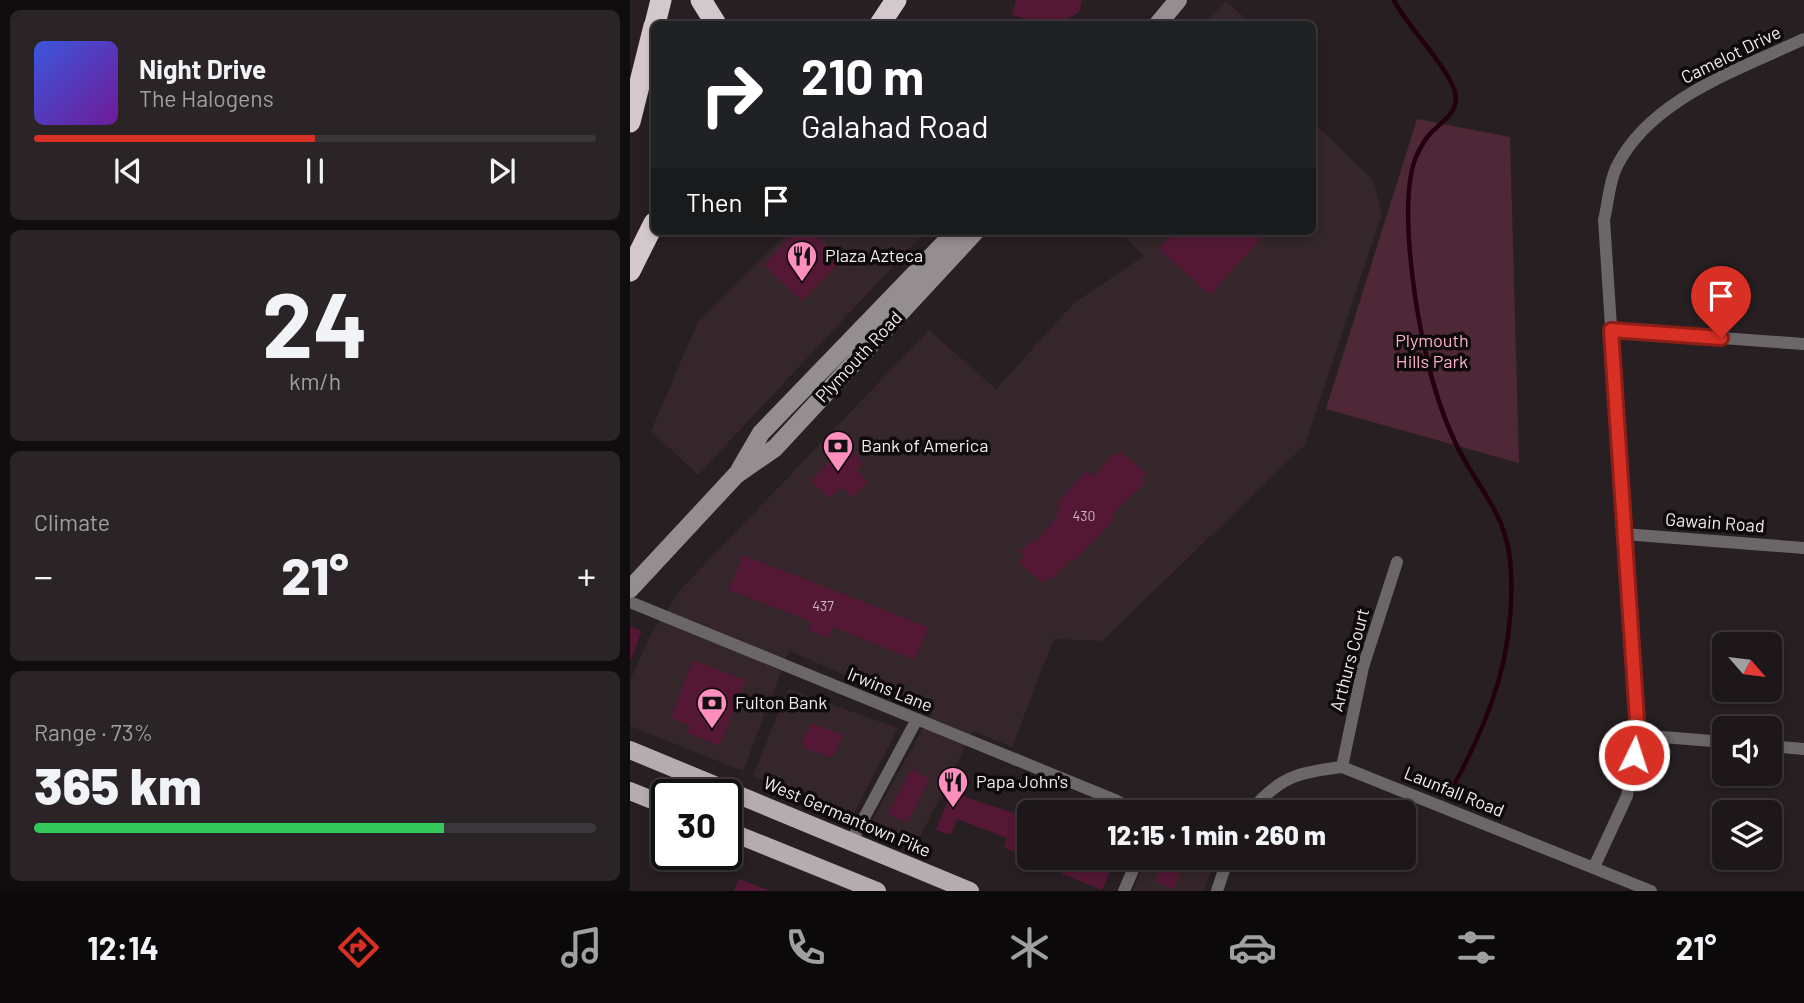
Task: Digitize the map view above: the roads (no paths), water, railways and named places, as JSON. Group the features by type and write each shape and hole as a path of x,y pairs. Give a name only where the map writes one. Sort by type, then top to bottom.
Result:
{"highway":[{"path":"656,21 661,0"},
{"path":"701,0 714,21"},
{"path":"882,21 896,0"},
{"path":"898,21 909,0"},
{"path":"630,122 651,41"},
{"path":"630,271 651,229"}],"main road":[{"path":"1158,21 1178,0"},
{"name":"Plymouth Road","path":"630,589 736,475 761,433 952,235"},
{"name":"Plymouth Road","path":"736,475 775,448 972,235"},
{"name":"West Germantown Pike","path":"630,750 970,891"},
{"path":"630,791 651,800"},
{"path":"742,836 877,891"}],"street":[{"name":"Camelot Drive","path":"1594,867 1627,796 1638,735 1604,220 1616,168 1648,124 1693,91 1804,39"},
{"path":"1611,330 1804,344"},
{"name":"Gawain Road","path":"1624,534 1804,548"},
{"name":"Arthurs Court","path":"1342,767 1363,667 1397,562"},
{"name":"Irwins Lane","path":"630,603 1115,800"},
{"path":"851,842 917,719"},
{"path":"1638,735 1712,741"},
{"path":"1782,747 1804,749"},
{"name":"Launfall Road","path":"1260,800 1269,790 1307,771 1342,767 1651,891"},
{"path":"1124,891 1133,870"},
{"path":"1217,891 1224,870"}],"waterway":[{"path":"1394,0 1454,88 1456,98 1453,110 1422,145 1411,176 1408,226 1413,283 1438,400 1456,444 1499,519 1505,534 1511,572 1505,655 1490,707 1455,783"}],"place":[{"name":"Plaza Azteca","path":"802,283"},
{"name":"Bank of America","path":"838,473"},
{"name":"Fulton Bank","path":"712,730"},
{"name":"Papa John's","path":"953,809"}],"park label":[{"name":"Plymouth Hills Park","path":"1432,351"}]}
